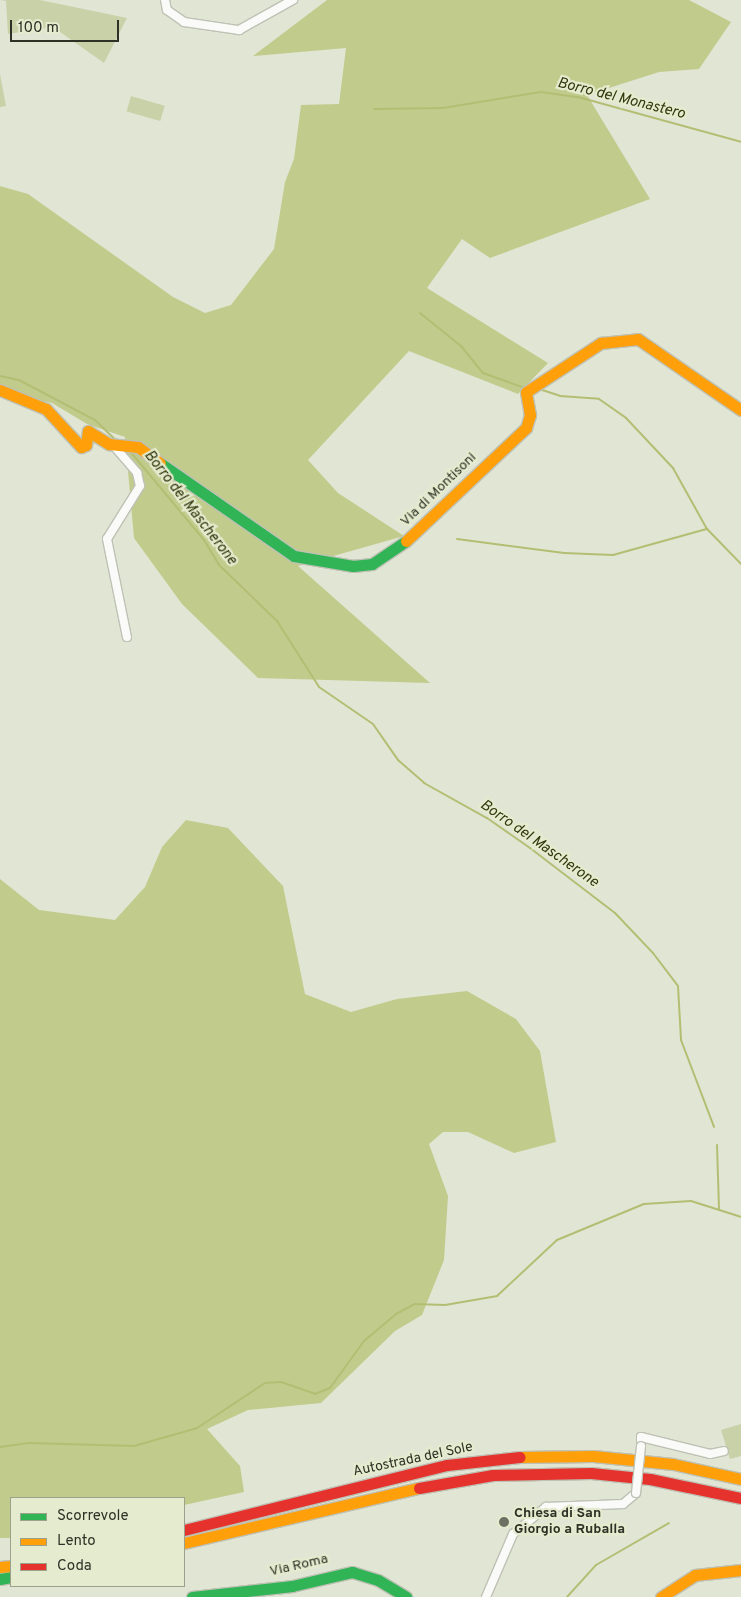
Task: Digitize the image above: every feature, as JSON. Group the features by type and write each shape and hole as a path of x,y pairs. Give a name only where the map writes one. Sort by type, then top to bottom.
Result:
{"main road":[{"name":"Via di Montisoni","path":"0,390 46,409 81,447 86,445 88,431 113,445 118,442 138,447 294,556 364,565 394,553 526,428 530,415 524,396 531,388 602,343 638,339 741,410"},
{"name":"Autostrada del Sole","path":"185,1530 447,1464 492,1458 593,1456 673,1464 741,1479"},
{"name":"Autostrada del Sole","path":"185,1543 412,1488 493,1475 591,1473 650,1479 741,1498"},
{"path":"662,1597 694,1575 741,1570"},
{"name":"Via Roma","path":"192,1597 292,1586 352,1572 378,1580 406,1597"}],"street":[{"path":"165,0 171,15 184,22 239,30 293,0"},
{"name":"Via di Montisoni","path":"113,445 137,473 140,486 107,539 127,637"},
{"path":"486,1597 513,1534 525,1528 546,1507 623,1504 636,1493 641,1437 710,1454 724,1451"}],"green space":[{"path":"1,0 40,0 127,18 104,63 53,27 8,34 6,1"},
{"path":"327,0 689,0 731,22 699,69 659,72 587,95 650,199 490,258 462,239 427,288 548,363 518,394 409,351 308,460 338,493 404,536 298,566 430,683 258,678 182,604 134,538 125,437 87,424 52,403 0,392 0,186 28,194 173,297 205,313 231,305 274,249 285,182 294,159 301,105 339,104 346,48 253,56"},
{"path":"0,74 6,106 0,107"},
{"path":"131,96 165,106 160,121 127,111"},
{"path":"186,820 228,828 283,886 305,994 351,1012 397,999 467,991 516,1019 540,1051 556,1142 514,1153 468,1132 443,1132 429,1144 448,1196 444,1260 422,1315 395,1331 321,1403 248,1410 207,1429 240,1466 244,1492 185,1505 185,1497 10,1497 10,1538 0,1538 0,879 39,910 115,920 145,887 162,847"},
{"path":"741,1424 741,1456 730,1459 721,1430"}],"waterway":[{"name":"Borro del Monastero","path":"374,109 443,108 541,92 578,97 741,142"},
{"path":"420,313 461,346 483,373 525,388"},
{"name":"Borro del Mascherone","path":"0,376 19,380 95,420 115,439"},
{"path":"539,389 560,396 599,399 626,418 673,468 707,529 741,564"},
{"name":"Borro del Mascherone","path":"129,450 204,540 219,565 277,621 319,687 373,724 398,760 424,783 487,818 530,848 615,913 653,953 678,986 681,1040 714,1127"},
{"path":"457,539 564,553 613,555 707,529"},
{"name":"Borro del Mascherone","path":"717,1145 719,1210"},
{"path":"0,1447 29,1443 134,1446 197,1428 265,1383 281,1382 315,1394 330,1388 364,1341 396,1314 415,1304 445,1305 497,1296 557,1240 644,1204 691,1201 741,1217"},
{"path":"567,1597 596,1565 669,1523"}],"traffic: fast":[{"path":"160,463 294,556 353,566 372,564 406,541"},
{"path":"192,1597 292,1586 352,1572 378,1580 406,1597"},
{"path":"0,1579 10,1577"}],"traffic: slow":[{"path":"406,541 526,428 530,415 526,392 601,343 638,339 741,410"},
{"path":"0,390 46,409 81,447 86,445 88,431 109,444 138,447 160,463"},
{"path":"520,1457 593,1456 673,1464 741,1479"},
{"path":"185,1543 419,1488"},
{"path":"0,1567 10,1566"},
{"path":"661,1597 695,1575 741,1570"}],"traffic: jam":[{"path":"185,1530 447,1465 520,1457"},
{"path":"419,1488 493,1475 591,1473 650,1479 741,1498"}],"place":[{"name":"Chiesa di San Giorgio a Ruballa","path":"504,1522"}]}
